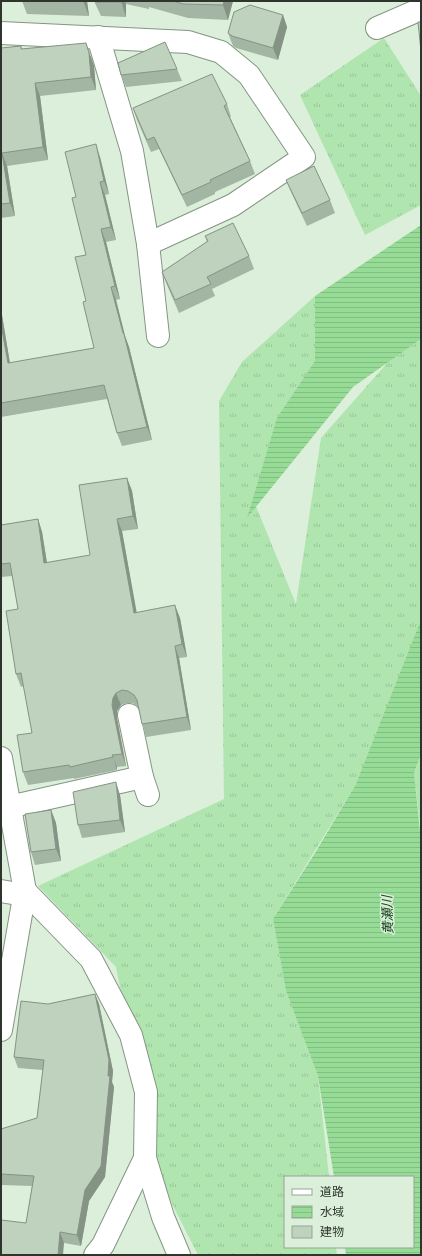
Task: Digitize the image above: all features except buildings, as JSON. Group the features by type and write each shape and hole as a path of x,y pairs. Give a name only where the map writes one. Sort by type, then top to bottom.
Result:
{"street":[{"path":"377,28 421,9"},
{"path":"1,33 188,42 221,52 249,75 304,157 233,205 148,244"},
{"path":"98,37 132,151 148,244 158,336"},
{"path":"9,807 145,786 129,715"},
{"path":"1,758 24,893 1,1030"},
{"path":"1,891 24,893 91,959 131,1035 146,1092 145,1158 163,1218 180,1255"},
{"path":"95,1255 103,1245 145,1158"}],"green space":[{"path":"384,38 421,96 421,205 365,235 300,95"},
{"path":"315,296 328,357 253,499 296,604 321,438 389,361 421,339 421,638 356,784 273,919 286,991 318,1076 329,1176 284,1176 284,1248 336,1248 337,1255 198,1255 156,1172 116,967 38,886 224,799 219,401 242,362"},
{"path":"421,754 421,833 414,773"}],"water":[{"path":"421,225 421,339 353,387 247,518 277,418 315,361 315,296"},
{"name":"黄瀬川","path":"421,620 421,754 414,773 421,841 421,1255 346,1255 345,1248 414,1248 414,1176 334,1176 318,1076 286,991 273,919 315,853 356,784"}]}
